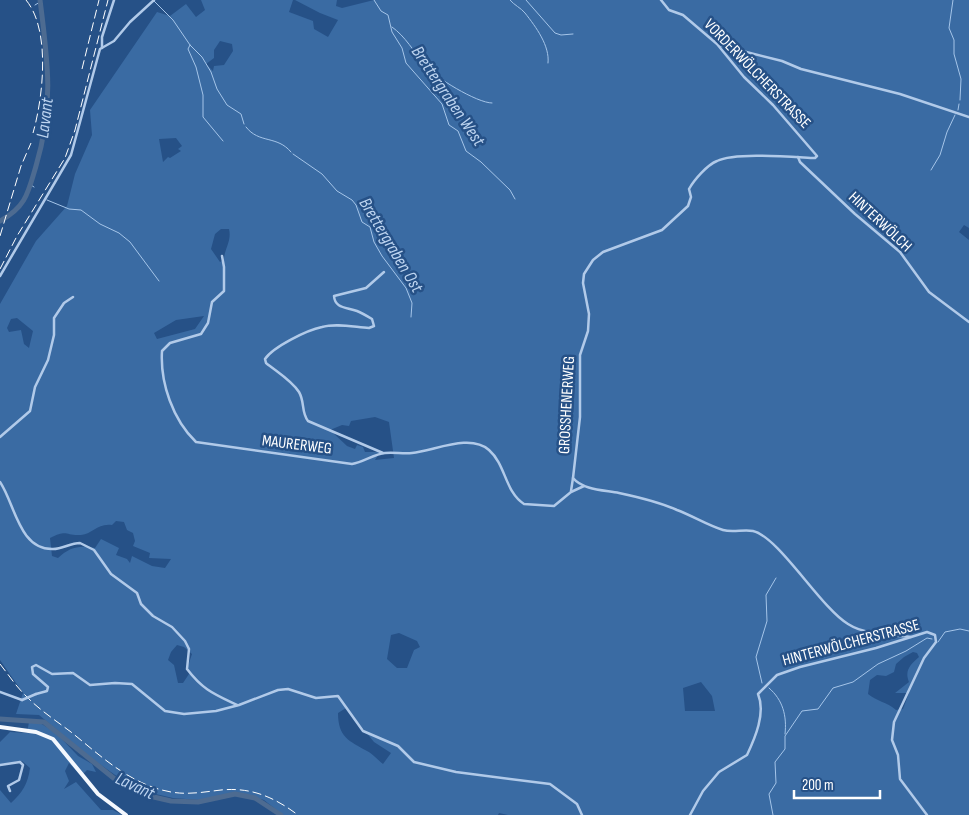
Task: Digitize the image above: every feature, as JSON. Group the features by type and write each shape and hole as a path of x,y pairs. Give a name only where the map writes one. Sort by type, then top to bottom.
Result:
{"main road":[{"path":"0,727 36,732 53,739 98,794 126,815"}],"street":[{"path":"0,276 67,163 102,48 100,44 114,0"},
{"path":"102,48 114,41 130,22 154,0"},
{"name":"VORDERWÖLCHERSTRASSE","path":"661,0 669,10 683,15 717,44 744,77 773,105 817,155 815,158 798,157"},
{"path":"717,44 782,61 800,69 900,94 969,117"},
{"name":"GROSSHENERWEG","path":"798,157 729,157 715,161 692,183 689,189 691,197 688,206 662,230 603,252 593,260 584,274 583,284 588,322 580,355 580,417 573,478 584,486 620,493 676,509 723,530 734,532 752,531 763,536 795,567 833,613 849,625 872,632 910,637"},
{"name":"HINTERWÖLCH","path":"798,157 800,162 900,252 929,292 969,322"},
{"name":"MAURERWEG","path":"222,256 224,291 212,302 208,323 201,334 170,343 162,351 161,367 172,406 188,434 196,442 352,464 365,461 383,453 411,453 469,443 479,444 490,451 500,466 510,489 524,504 554,506 571,492 584,486"},
{"path":"383,453 308,421 303,415 302,399 298,392 266,363 265,359 268,354 287,342 321,327 373,326 375,323 372,319 356,310 338,306 334,302 334,296 366,288 384,272"},
{"path":"0,437 30,411 35,387 48,360 54,335 54,318 64,303 73,297"},
{"path":"571,492 573,478"},
{"path":"0,482 30,541 39,547 51,549 80,543 94,550 111,574 137,593 141,604 153,616 172,627 185,641 188,649 187,669 205,690 238,705"},
{"name":"HINTERWÖLCHERSTRASSE","path":"690,815 703,791 719,772 747,756 753,742 762,703 758,694 771,680 800,667 876,648 927,632 935,635 936,642 924,658 894,722 892,740 898,755 900,779 927,815"},
{"path":"0,692 22,700 47,691 48,687 33,674 32,667 36,665 52,674 73,673 90,685 132,684 165,711 196,714 238,705 278,690 288,690 316,698 338,696 363,731 398,746 414,762 456,772 550,784 577,804 582,815"},
{"path":"0,765 20,762 23,765 19,780 8,786 10,791"}],"shaded area":[{"path":"201,0 293,0 289,12 313,21 314,29 328,37 338,20 295,0 337,0 336,6 342,8 374,0 969,0 969,228 964,225 959,232 969,240 969,815 508,815 499,813 498,815 283,815 264,800 236,792 199,800 173,798 147,792 118,777 91,758 39,715 16,714 23,693 0,660 0,304 36,241 67,206 75,174 92,135 90,110 157,12 170,16 186,4 196,17 205,10","holes":["220,41 232,44 233,51 224,65 214,66 213,71 206,64 214,58 214,50","176,138 182,146 178,149 181,151 170,158 168,157 163,162 159,139","221,229 229,229 230,233 224,260 220,262 211,249 215,234","204,316 195,329 157,339 154,333 176,320","17,318 33,331 29,348 24,344 21,330 9,332 7,328 11,319","375,417 389,422 394,458 375,460 380,452 365,452 363,447 357,445 355,449 347,446 330,430 342,425 349,426 351,421","116,521 124,522 127,530 133,533 135,541 133,546 150,553 149,558 171,559 165,568 152,566 132,556 130,563 127,559 116,555 119,548 101,539 95,548 75,548 58,558 52,556 50,538 64,533 81,535 103,526 112,525","399,633 417,641 420,647 414,650 407,668 397,668 387,659 391,635","177,645 184,647 192,654 188,666 189,674 183,683 178,683 174,665 168,660 171,652","913,652 917,653 919,657 908,671 909,682 895,693 909,693 903,709 896,710 868,694 870,680 877,675 886,676 894,672 896,664","701,682 712,696 715,711 685,711 683,688","346,708 374,742 391,753 383,764 350,741 340,728 338,713"]},
{"path":"29,722 40,723 56,733 78,756 92,764 96,772 87,770 81,776 69,763 65,771 69,781 64,789 76,782 101,810 113,810 122,815 0,815 0,790 11,803 24,788 30,768 22,761 0,764 0,742 10,732 27,733"}],"waterway":[{"name":"Lavant","path":"0,221 21,205 25,198 31,184 42,144 48,83 40,0"},
{"name":"Brettergraben West","path":"374,0 381,11 388,15 392,32 402,48 406,63 442,104 449,125 458,131 466,151 481,162 510,190 515,199"},
{"path":"510,0 525,13 538,30 545,43 548,63"},
{"path":"526,0 555,33 561,35 573,34"},
{"path":"953,0 949,28 954,40 954,54 961,79 960,100"},
{"name":"Brettergraben Ost","path":"154,1 173,20 190,45 202,57 227,105 241,114 244,124"},
{"name":"Lavant","path":"35,5 40,2"},
{"path":"392,27 437,76 476,99 492,103"},
{"path":"190,45 188,49 196,67 203,95 203,117 223,141"},
{"path":"958,110 959,104"},
{"path":"931,170 940,155 947,132 955,115"},
{"name":"Brettergraben Ost","path":"246,127 257,136 280,143 291,152"},
{"name":"Brettergraben Ost","path":"293,154 322,174 337,191 352,200 356,205 362,222 370,227 374,242 382,256 406,288 412,303 411,317"},
{"path":"47,200 69,209 81,210 100,224 119,233 130,242 159,281"},
{"path":"762,683 756,657 767,621 766,595 776,578"},
{"path":"938,642 945,632 960,629 969,631"},
{"path":"773,815 769,794 776,783 775,762 785,749 785,736 802,711 818,709 833,688 853,682 878,664 906,651 927,638 932,639"},
{"path":"769,688 781,703 785,721 785,734"},
{"name":"Lavant","path":"0,719 44,722 116,780 145,795 171,801 198,802 235,794 255,798 281,815"}],"railway":[{"path":"26,0 34,13 42,46 42,83 33,133"},
{"path":"82,69 99,0"},
{"path":"0,269 17,236 65,158 75,130 108,0"},
{"path":"0,236 21,166 31,143"},
{"path":"0,664 29,699 130,777 156,788 177,793 232,789 252,792 271,798 298,815"}]}
